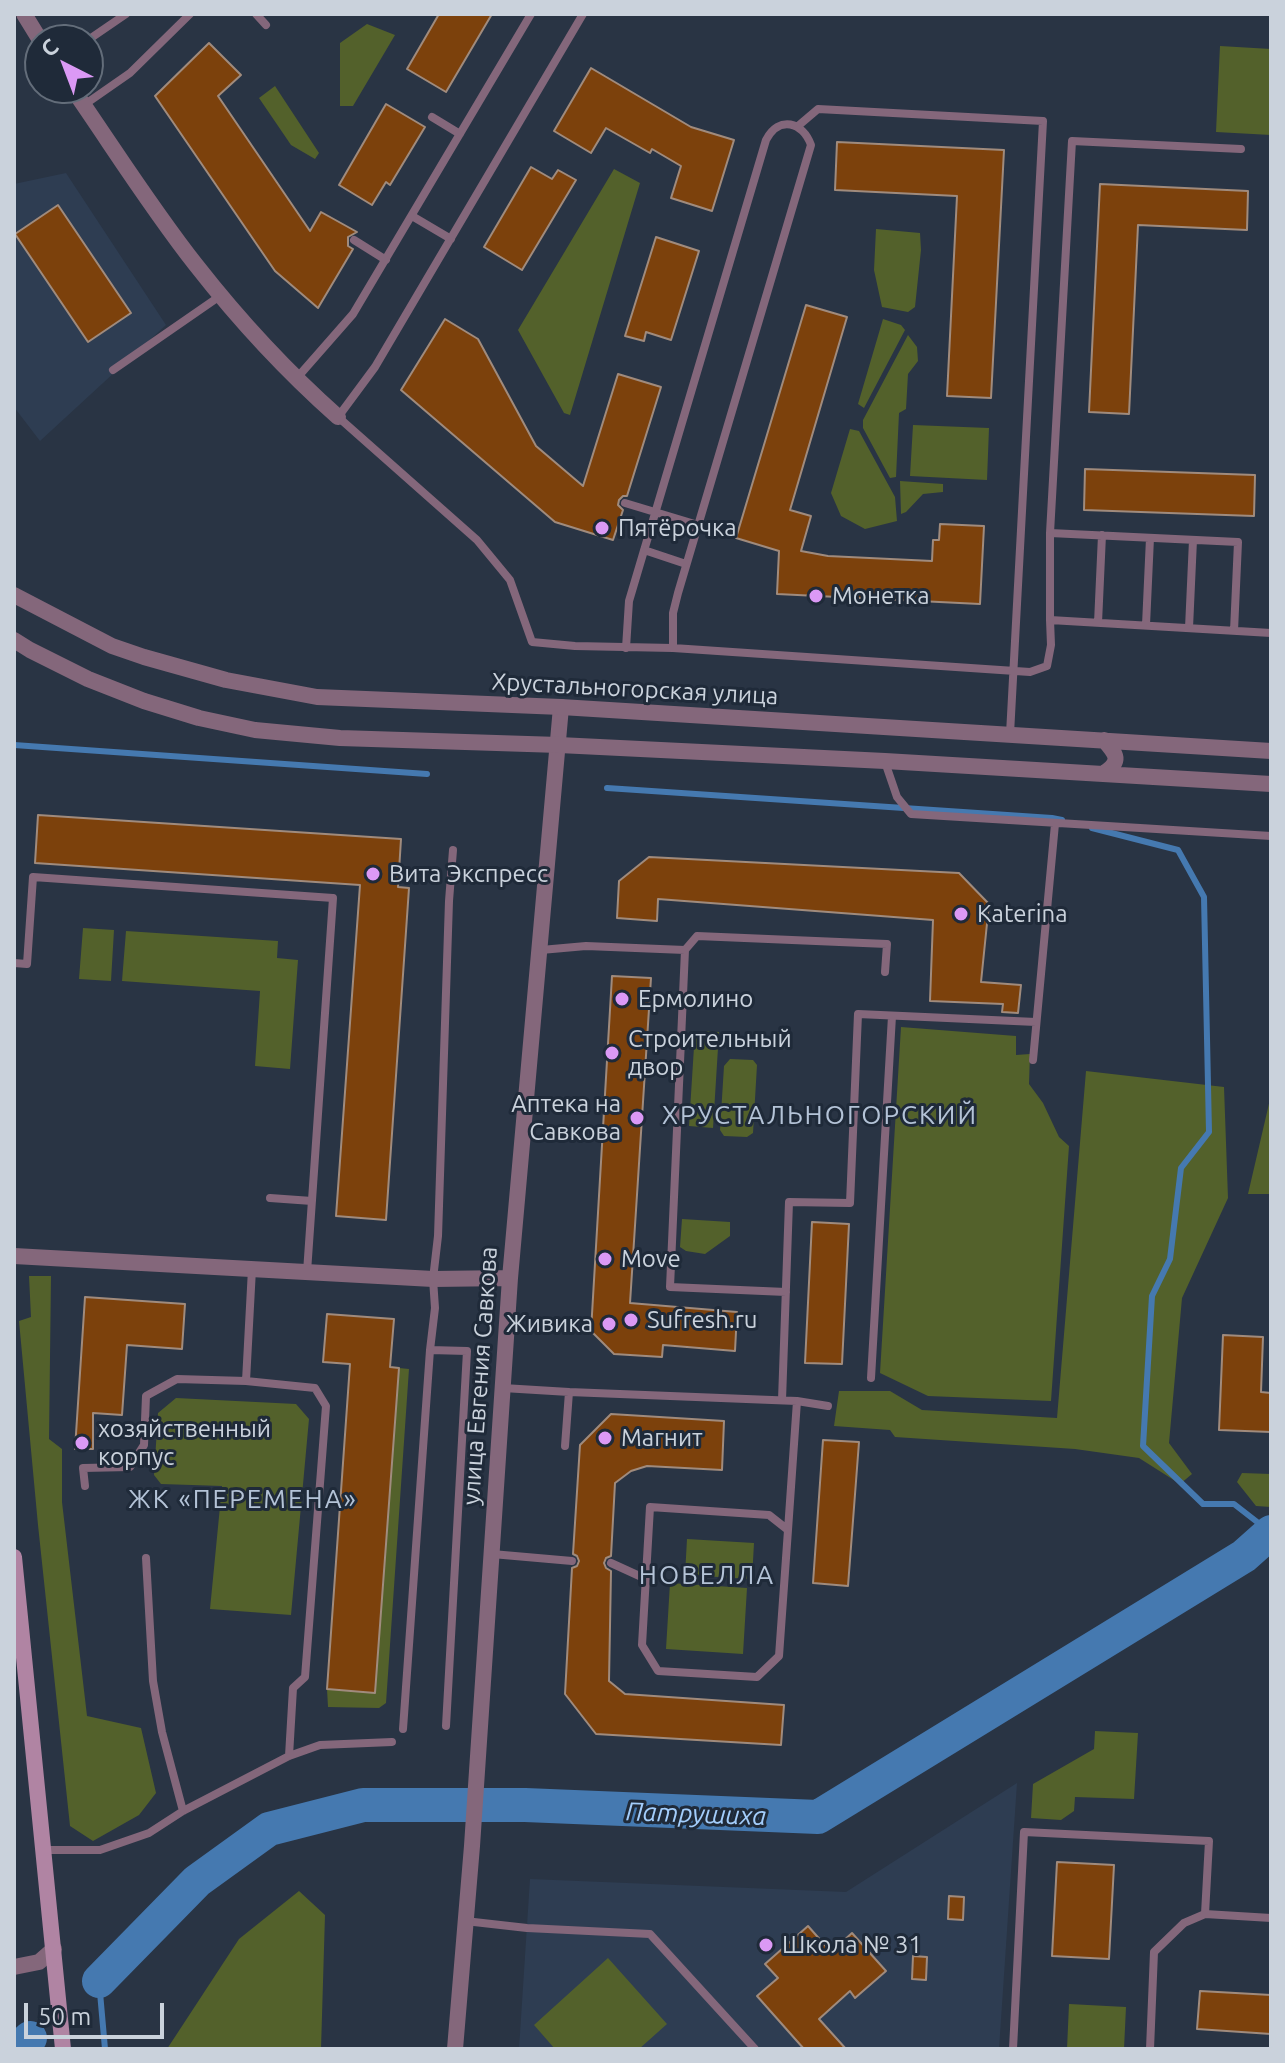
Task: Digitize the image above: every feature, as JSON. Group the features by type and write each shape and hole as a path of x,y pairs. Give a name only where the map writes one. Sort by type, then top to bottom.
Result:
{"main road":[{"path":"14,1557 63,2049"}],"street":[{"path":"84,105 220,296 296,379 338,417"},
{"name":"Хрустальногорская улица","path":"14,595 112,646 144,657 226,680 317,697 561,707 1271,751"},
{"path":"14,640 88,679 144,701 199,718 255,730 340,738 559,745 1271,782"},
{"name":"улица Евгения Савкова","path":"455,2049 472,1846 510,1278 561,707"},
{"path":"1103,774 1116,761 1115,754 1104,740"},
{"path":"1271,759 1265,767 1271,782"},
{"path":"14,1256 433,1279 510,1278"},
{"path":"14,1967 39,1962 54,1949"}],"lane":[{"path":"104,29 126,14"},
{"path":"84,105 130,73 190,14"},
{"path":"256,14 266,25"},
{"path":"296,379 353,314 531,14"},
{"path":"583,14 375,367 338,417 477,540 510,580 532,642 673,648 1014,672 1030,672 1047,666 1051,645 1050,533 1072,141 1241,149"},
{"path":"798,126 818,109 1043,121 1010,734"},
{"path":"432,117 460,134"},
{"path":"626,648 629,601 766,140 783,124 798,126 811,145 686,564 673,613 673,648"},
{"path":"412,216 451,239"},
{"path":"354,240 386,260"},
{"path":"113,370 220,296"},
{"path":"625,503 698,525"},
{"path":"1050,533 1238,542 1234,631"},
{"path":"1098,623 1102,535"},
{"path":"1146,625 1150,538"},
{"path":"1189,628 1193,540"},
{"path":"644,550 686,564"},
{"path":"1050,620 1271,633"},
{"path":"885,761 897,797 911,814 1271,836"},
{"path":"1033,1060 1055,824"},
{"path":"403,1729 435,1308 433,1279 438,1236 453,850"},
{"path":"14,963 27,964 33,877 333,898 307,1272"},
{"path":"786,1292 670,1287 685,950 697,936 887,944 885,972"},
{"path":"541,950 586,946 685,950"},
{"path":"782,1400 789,1202 850,1203 858,1014 1036,1022"},
{"path":"871,1378 892,1016"},
{"path":"270,1198 312,1201"},
{"path":"246,1381 252,1269"},
{"path":"430,1350 467,1351 446,1726"},
{"path":"85,1486 83,1468 130,1467 144,1445 146,1396 177,1379 246,1381 315,1388 326,1406 305,1677 293,1688 289,1756"},
{"path":"503,1388 782,1400 828,1406"},
{"path":"565,1446 569,1392"},
{"path":"788,1530 769,1515 650,1507 642,1645 658,1671 757,1677 779,1656 788,1530 797,1401"},
{"path":"492,1554 572,1561"},
{"path":"146,1558 153,1681 162,1732 183,1811"},
{"path":"611,1563 646,1579"},
{"path":"44,1850 100,1850 149,1833 183,1811 289,1756 320,1745 392,1742"},
{"path":"1013,2049 1024,1832 1209,1841 1205,1914"},
{"path":"1150,2049 1154,1952 1184,1923 1205,1914 1271,1918"},
{"path":"464,1921 527,1928 650,1934 755,2049"}],"shaded area":[{"path":"66,173 166,325 40,441 14,407 14,184"},
{"name":"Школа № 31","path":"1017,1783 999,2049 519,2049 530,1879 846,1892"}],"green space":[{"path":"367,24 395,35 353,106 340,106 340,43"},
{"path":"1220,46 1271,49 1271,135 1216,132"},
{"path":"275,86 319,153 315,159 291,145 259,98"},
{"path":"614,169 640,183 570,415 564,413 518,330"},
{"path":"876,229 920,233 915,307 908,312 882,307 874,270"},
{"path":"883,319 901,325 905,330 864,408 858,404"},
{"path":"908,335 917,347 918,361 908,374 906,409 899,413 896,477 890,478 863,428 863,420"},
{"path":"913,425 989,428 987,480 910,476"},
{"path":"850,429 859,431 895,497 897,521 865,529 841,516 831,493"},
{"path":"900,481 943,484 943,492 923,494 901,514"},
{"path":"83,928 114,930 111,981 79,979"},
{"path":"126,931 278,941 277,958 298,960 290,1069 255,1066 260,991 122,981"},
{"path":"901,1027 1016,1036 1016,1055 1030,1054 1029,1084 1043,1103 1059,1137 1069,1146 1051,1401 928,1396 880,1373"},
{"path":"695,1031 719,1032 713,1128 689,1126"},
{"path":"730,1059 753,1060 757,1065 753,1133 747,1137 724,1136 720,1130 724,1066"},
{"path":"1086,1071 1224,1087 1228,1198 1182,1298 1169,1443 1192,1474 1180,1484 1139,1458 1075,1449 895,1437 890,1430 834,1426 839,1391 890,1391 922,1410 1057,1418"},
{"path":"1271,1095 1271,1194 1248,1194"},
{"path":"682,1219 730,1222 730,1236 705,1254 686,1251 680,1247"},
{"path":"29,1276 51,1276 49,1439 62,1449 62,1502 87,1716 141,1728 156,1793 139,1815 93,1841 70,1826 19,1321 31,1317"},
{"path":"399,1368 409,1369 386,1703 379,1708 328,1707 327,1689 375,1692"},
{"path":"176,1398 296,1404 309,1419 291,1615 210,1609 222,1486 161,1484 154,1475 158,1413"},
{"path":"1242,1473 1271,1474 1271,1507 1256,1506 1237,1482"},
{"path":"687,1539 754,1543 752,1579 685,1575"},
{"path":"670,1583 747,1588 743,1654 666,1649"},
{"path":"1095,1731 1138,1733 1134,1799 1075,1797 1074,1811 1061,1820 1031,1818 1033,1784 1094,1749"},
{"path":"299,1891 325,1915 321,2049 167,2049 239,1939"},
{"path":"608,1958 667,2024 639,2049 555,2049 534,2025"},
{"path":"1069,2004 1126,2007 1124,2049 1067,2049"}],"building":[{"path":"439,14 492,14 446,92 407,69"},
{"path":"209,43 241,75 218,96 310,231 321,212 357,232 348,237 348,246 353,249 318,308 275,271 155,96"},
{"path":"591,68 691,127 734,140 712,211 671,198 681,166 652,149 650,153 606,128 591,153 554,131"},
{"path":"386,104 425,127 390,185 386,182 372,205 339,185"},
{"path":"837,142 1004,150 991,398 947,396 957,196 835,190"},
{"path":"531,167 552,179 558,170 576,180 522,270 484,247"},
{"path":"1100,184 1248,191 1247,230 1138,225 1129,414 1089,412"},
{"path":"58,205 131,313 88,342 15,234"},
{"path":"656,237 699,251 671,340 646,332 644,341 625,336"},
{"path":"806,305 847,317 790,510 811,516 801,551 828,556 932,561 933,540 939,540 940,524 984,526 980,604 777,594 779,551 736,538"},
{"path":"445,319 478,339 536,446 583,486 618,374 661,387 627,496 619,500 618,505 623,510 613,540 555,522 401,390"},
{"path":"1085,469 1255,475 1254,516 1084,510"},
{"path":"38,815 401,839 398,887 409,888 386,1220 336,1216 360,885 35,863"},
{"path":"649,857 959,873 989,904 981,982 1021,985 1018,1013 1002,1012 1003,1004 930,1001 933,920 658,899 657,921 617,918 619,881"},
{"path":"612,976 651,978 630,1303 737,1312 735,1351 663,1345 662,1357 614,1354 591,1331"},
{"path":"812,1222 849,1224 842,1364 805,1363"},
{"path":"85,1297 185,1304 182,1349 127,1345 122,1415 93,1413 93,1449 75,1449"},
{"path":"327,1314 394,1319 390,1367 399,1368 375,1693 327,1689 350,1364 323,1362"},
{"path":"1223,1335 1263,1337 1261,1392 1271,1393 1271,1432 1219,1430"},
{"path":"611,1414 724,1421 722,1470 647,1466 631,1471 615,1483 611,1556 604,1563 611,1571 609,1681 625,1694 784,1705 781,1745 596,1734 565,1694 572,1568 579,1561 573,1554 580,1445"},
{"path":"823,1440 859,1442 848,1586 813,1583"},
{"path":"1057,1862 1114,1865 1109,1959 1052,1956"},
{"path":"949,1896 964,1897 963,1920 948,1919"},
{"path":"808,1926 831,1952 852,1933 886,1971 855,1998 850,1991 819,2019 846,2049 804,2049 757,1996 778,1978 765,1964"},
{"path":"913,1956 927,1957 926,1980 912,1979"},
{"path":"1200,1991 1271,1995 1271,2034 1197,2029"}],"waterway":[{"path":"14,745 427,774"},
{"path":"607,788 1062,820"},
{"path":"1092,828 1178,850 1204,897 1209,1132 1181,1168 1170,1259 1152,1296 1143,1446 1203,1504 1234,1504 1270,1532"},
{"name":"Патрушиха","path":"99,1981 197,1881 269,1829 363,1805 525,1805 818,1817 1244,1556 1271,1532"},
{"path":"99,1981 105,2049"},
{"name":"Патрушиха","path":"18,2049 30,2038"}],"place":[{"name":"Пятёрочка","path":"602,528"},
{"name":"Монетка","path":"816,596"},
{"name":"Вита Экспресс","path":"373,874"},
{"name":"Katerina","path":"961,914"},
{"name":"Ермолино","path":"622,999"},
{"name":"Строительный двор","path":"612,1053"},
{"name":"Аптека на Савкова","path":"637,1118"},
{"name":"Move","path":"605,1259"},
{"name":"Sufresh.ru","path":"631,1320"},
{"name":"Живика","path":"609,1324"},
{"name":"Магнит","path":"605,1438"},
{"name":"хозяйственный корпус","path":"82,1443"},
{"name":"Школа № 31","path":"766,1945"}],"district":[{"name":"ХРУСТАЛЬНОГОРСКИЙ","path":"820,1115"},
{"name":"ЖК «ПЕРЕМЕНА»","path":"243,1499"},
{"name":"НОВЕЛЛА","path":"707,1575"}]}
